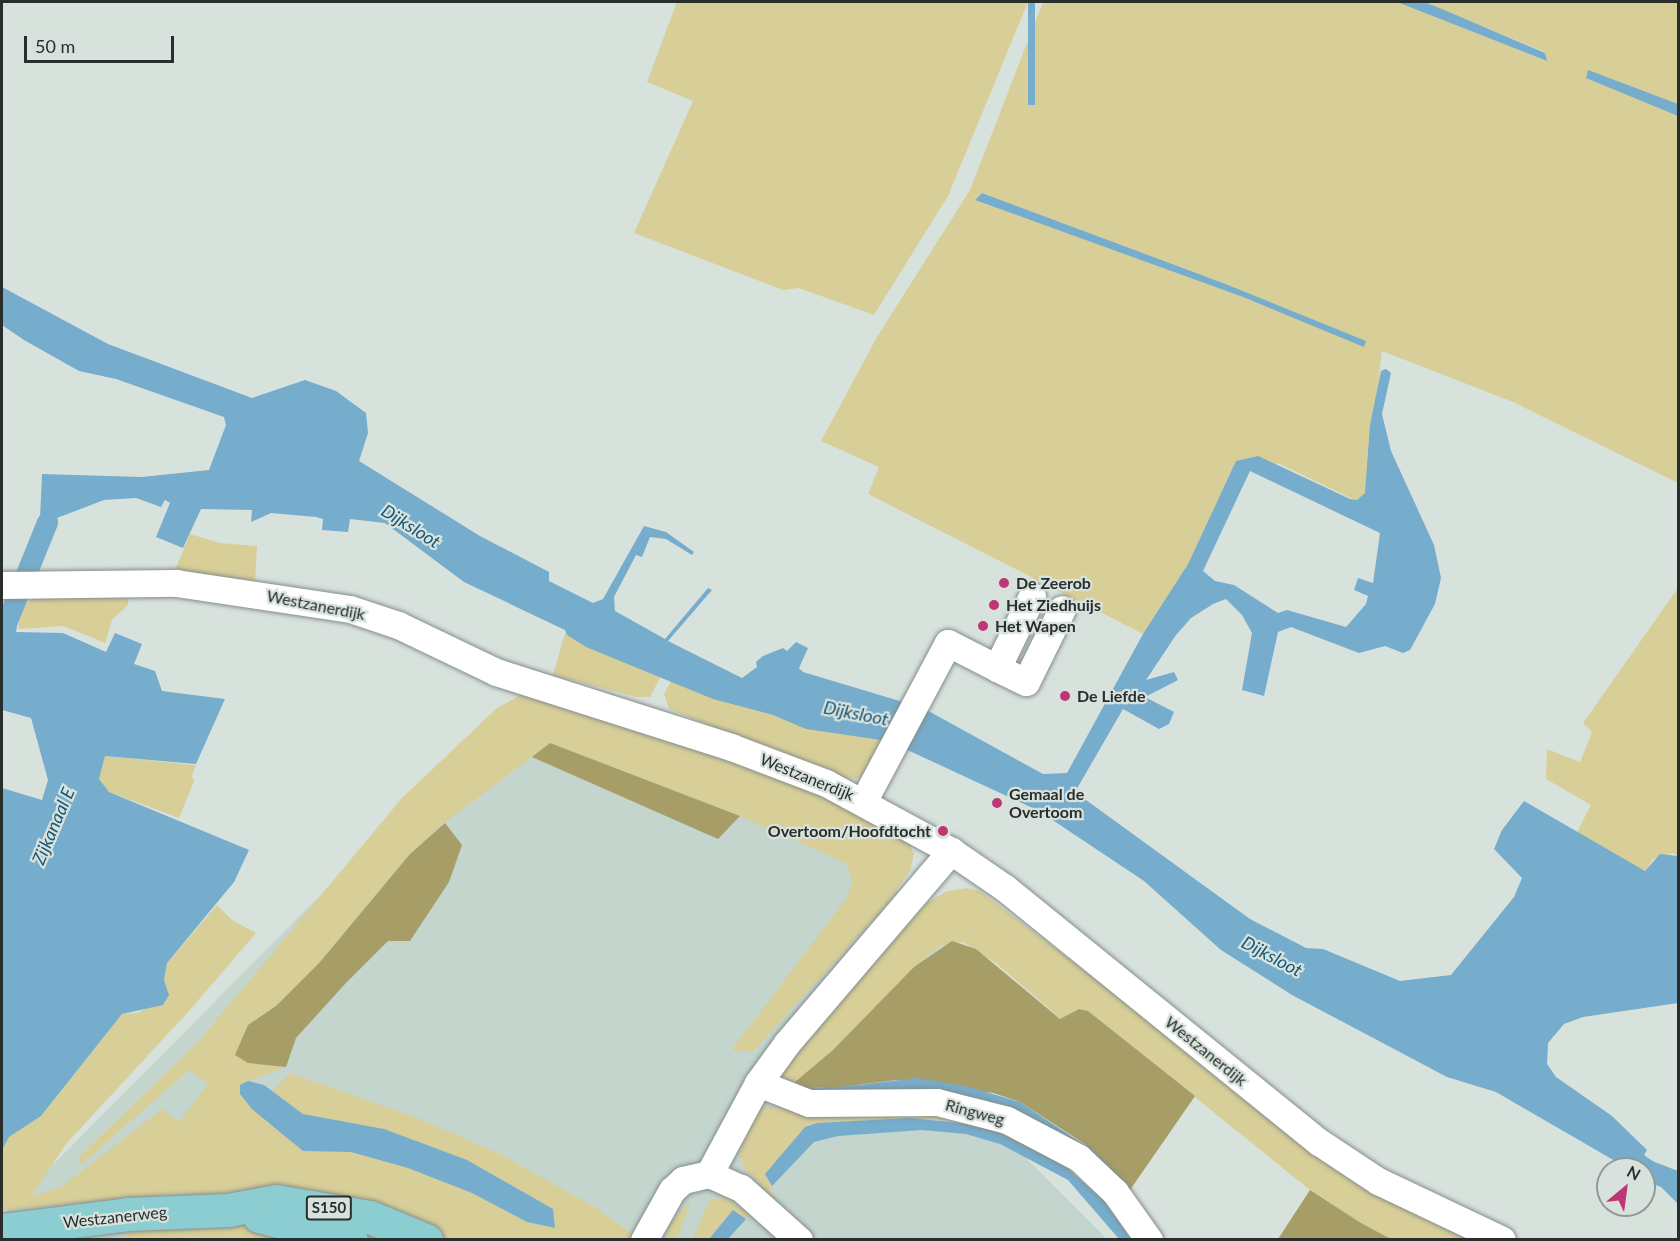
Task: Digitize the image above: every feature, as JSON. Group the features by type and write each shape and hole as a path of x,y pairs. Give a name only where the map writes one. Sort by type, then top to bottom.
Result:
{"main road":[{"name":"Westzanerweg","path":"2,1230 128,1214 228,1209 276,1201 311,1204 369,1217 426,1239"},
{"name":"Westzanerweg","path":"228,1209 351,1239"}],"street":[{"name":"Westzanerdijk","path":"13,587 176,584 351,609 398,625 496,672 731,747 864,800 951,851 1069,938 1319,1142 1378,1181 1502,1239"},
{"path":"997,668 1032,596"},
{"path":"864,800 948,643 1026,682 1062,609"},
{"path":"709,1174 758,1083 794,1034 951,851"},
{"name":"Ringweg","path":"758,1083 809,1103 937,1102 1007,1120 1079,1158 1115,1192 1149,1239"},
{"path":"652,1233 672,1190 682,1180 709,1174 741,1188 799,1239"}],"shaded area":[{"path":"677,2 1028,2 948,196 874,315 799,288 783,290 634,233 693,101 647,82"},
{"path":"1043,2 1397,2 1546,61 1545,52 1424,2 1678,2 1678,104 1588,71 1586,77 1678,116 1678,483 1513,402 1382,351 1365,493 1357,501 1280,464 1236,461 1188,564 1143,634 868,494 879,467 821,441 877,337 970,190","holes":["982,193 1223,283 1365,341 1364,346 1243,297 976,200"]},
{"path":"190,534 220,543 257,546 255,583 175,570"},
{"path":"1678,588 1678,856 1673,853 1653,859 1645,871 1576,834 1591,805 1546,779 1547,749 1580,762 1592,732 1583,723"},
{"path":"33,594 128,596 128,605 112,620 105,643 64,626 18,629 22,602 29,603"},
{"path":"565,633 661,676 650,697 636,697 553,675"},
{"path":"671,681 773,715 888,741 877,767 856,779 838,776 669,709 664,694"},
{"path":"528,686 940,915 985,1117 1107,1239 2,1240 2,1216"},
{"path":"541,695 793,782 904,833 914,854 910,871 881,911 756,1048 751,1052 735,1051 732,1049 846,899 852,882 846,863 740,816 550,743 439,827 410,854 320,962 276,1006 248,1025 248,1063 286,1067 246,1082 303,1151 351,1152 408,1168 472,1193 527,1222 555,1228 553,1209 467,1160 303,1114 272,1091 290,1073 420,1119 498,1153 593,1206 634,1235 631,1239 443,1239 412,1223 277,1191 179,1194 2,1210 2,1150 9,1137 41,1116 122,1014 138,1013 169,995 164,980 167,963 217,905 232,920 256,933 189,1011 66,1144 31,1197 61,1187 162,1109 179,1122 208,1084 189,1070 81,1165 79,1157 199,1041 402,798 497,708 519,696"},
{"path":"550,743 740,816 718,839 532,757"},
{"path":"105,756 196,765 192,776 194,781 179,818 109,792 99,779"},
{"path":"445,823 462,845 449,882 410,941 388,941 345,984 296,1038 286,1067 248,1063 235,1055 248,1025 276,1006 320,962 410,854"},
{"path":"967,888 980,891 1168,1034 1353,1182 1467,1239 1391,1239 1361,1223 1310,1190 1088,1011 1079,1009 1061,1019 997,964 963,942 942,945 931,952 833,1050 789,1087 782,1079 784,1068 882,951 928,902 947,891"},
{"path":"952,941 976,949 1060,1019 1079,1009 1088,1011 1195,1096 1130,1190 1085,1144 1020,1102 993,1093 896,1080 833,1088 811,1087 803,1094 789,1087 833,1050 914,967"},
{"path":"780,1102 980,1115 1086,1168 1140,1239 1131,1239 1121,1220 1080,1177 986,1126 954,1120 911,1118 817,1123 805,1127 765,1174 772,1186 768,1190 776,1197 771,1203 757,1190 761,1184 745,1170 739,1155 757,1111 764,1106 777,1108"},
{"path":"1310,1190 1361,1223 1391,1239 1278,1239"},
{"path":"726,1198 749,1214 746,1219 733,1210 709,1239 692,1240 710,1199"},
{"path":"691,1200 677,1239 666,1239 670,1224"},
{"path":"163,1224 262,1225 323,1239 115,1240 147,1226"}],"water":[{"path":"1028,2 1035,2 1035,105 1028,105"},
{"path":"1397,2 1424,2 1442,9 1545,53 1547,61"},
{"path":"1588,70 1678,104 1678,116 1586,78"},
{"path":"982,193 1223,283 1366,341 1364,347 1243,297 975,200"},
{"path":"2,287 108,344 252,398 305,380 336,391 366,413 368,433 359,461 480,536 549,572 549,581 593,603 603,599 644,526 666,532 694,552 692,555 666,539 650,537 642,557 636,555 614,597 615,611 665,639 708,588 712,590 668,641 742,678 757,667 756,662 763,656 783,648 787,651 796,642 808,648 799,668 803,672 923,708 1043,774 1067,773 1143,634 1188,564 1236,461 1258,456 1350,499 1357,500 1365,493 1370,425 1381,371 1386,369 1391,373 1382,414 1391,451 1434,545 1441,578 1435,604 1410,650 1403,653 1385,646 1359,653 1291,627 1278,632 1264,696 1242,690 1252,633 1242,615 1226,599 1213,604 1191,618 1176,635 1146,680 1174,672 1178,680 1145,697 1174,712 1169,724 1159,729 1123,709 1075,792 1250,919 1306,948 1323,949 1400,981 1451,975 1514,897 1522,878 1494,849 1502,830 1524,801 1645,871 1660,854 1678,856 1678,1003 1583,1017 1564,1024 1548,1043 1547,1064 1556,1077 1612,1116 1647,1150 1643,1157 1608,1157 1496,1092 1447,1077 1292,995 1221,950 1144,881 1039,811 888,741 806,729 773,715 713,699 586,647 567,635 565,630 464,582 385,523 350,519 348,532 322,530 323,519 316,517 271,513 251,522 252,510 201,509 183,548 156,537 170,503 165,500 161,507 136,498 104,500 57,518 53,524 40,519 42,474 142,477 209,470 226,425 224,417 116,379 79,371 2,325","holes":["1250,471 1380,533 1373,583 1358,578 1354,590 1368,596 1366,604 1346,627 1287,610 1278,613 1234,585 1215,581 1203,571"]},
{"name":"Zijkanaal E","path":"5,605 20,606 16,632 63,633 106,652 115,633 142,644 134,664 155,671 162,691 225,699 196,764 105,756 99,779 109,792 249,850 234,882 167,963 164,980 169,995 163,1005 122,1014 41,1116 9,1137 2,1150 2,788 42,800 48,780 31,718 2,710 2,609"},
{"path":"917,1078 969,1087 1020,1102 1096,1153 1131,1191 1128,1193 1082,1147 1011,1107 977,1098 803,1094 811,1087 833,1088"},
{"path":"248,1081 264,1085 303,1114 384,1129 467,1160 553,1209 555,1228 527,1222 472,1193 408,1168 351,1152 303,1151 252,1109 240,1094 240,1085"},
{"path":"911,1118 986,1126 1064,1165 1104,1201 1131,1239 1119,1239 1068,1180 1000,1144 966,1134 922,1130 838,1136 814,1142 772,1186 765,1174 805,1127 817,1123"},
{"path":"1656,1165 1678,1177 1678,1204 1656,1182"},
{"path":"733,1210 746,1219 728,1239 709,1239"}],"waterway":[{"path":"2,633 47,522"},
{"name":"Dijksloot","path":"1616,1148 1647,1170 1678,1182"}],"place":[{"name":"De Zeerob","path":"1004,583"},
{"name":"Het Ziedhuijs","path":"994,605"},
{"name":"Het Wapen","path":"983,626"},
{"name":"De Liefde","path":"1065,696"},
{"name":"Gemaal de Overtoom","path":"997,803"},
{"name":"Overtoom/Hoofdtocht","path":"943,831"}]}
